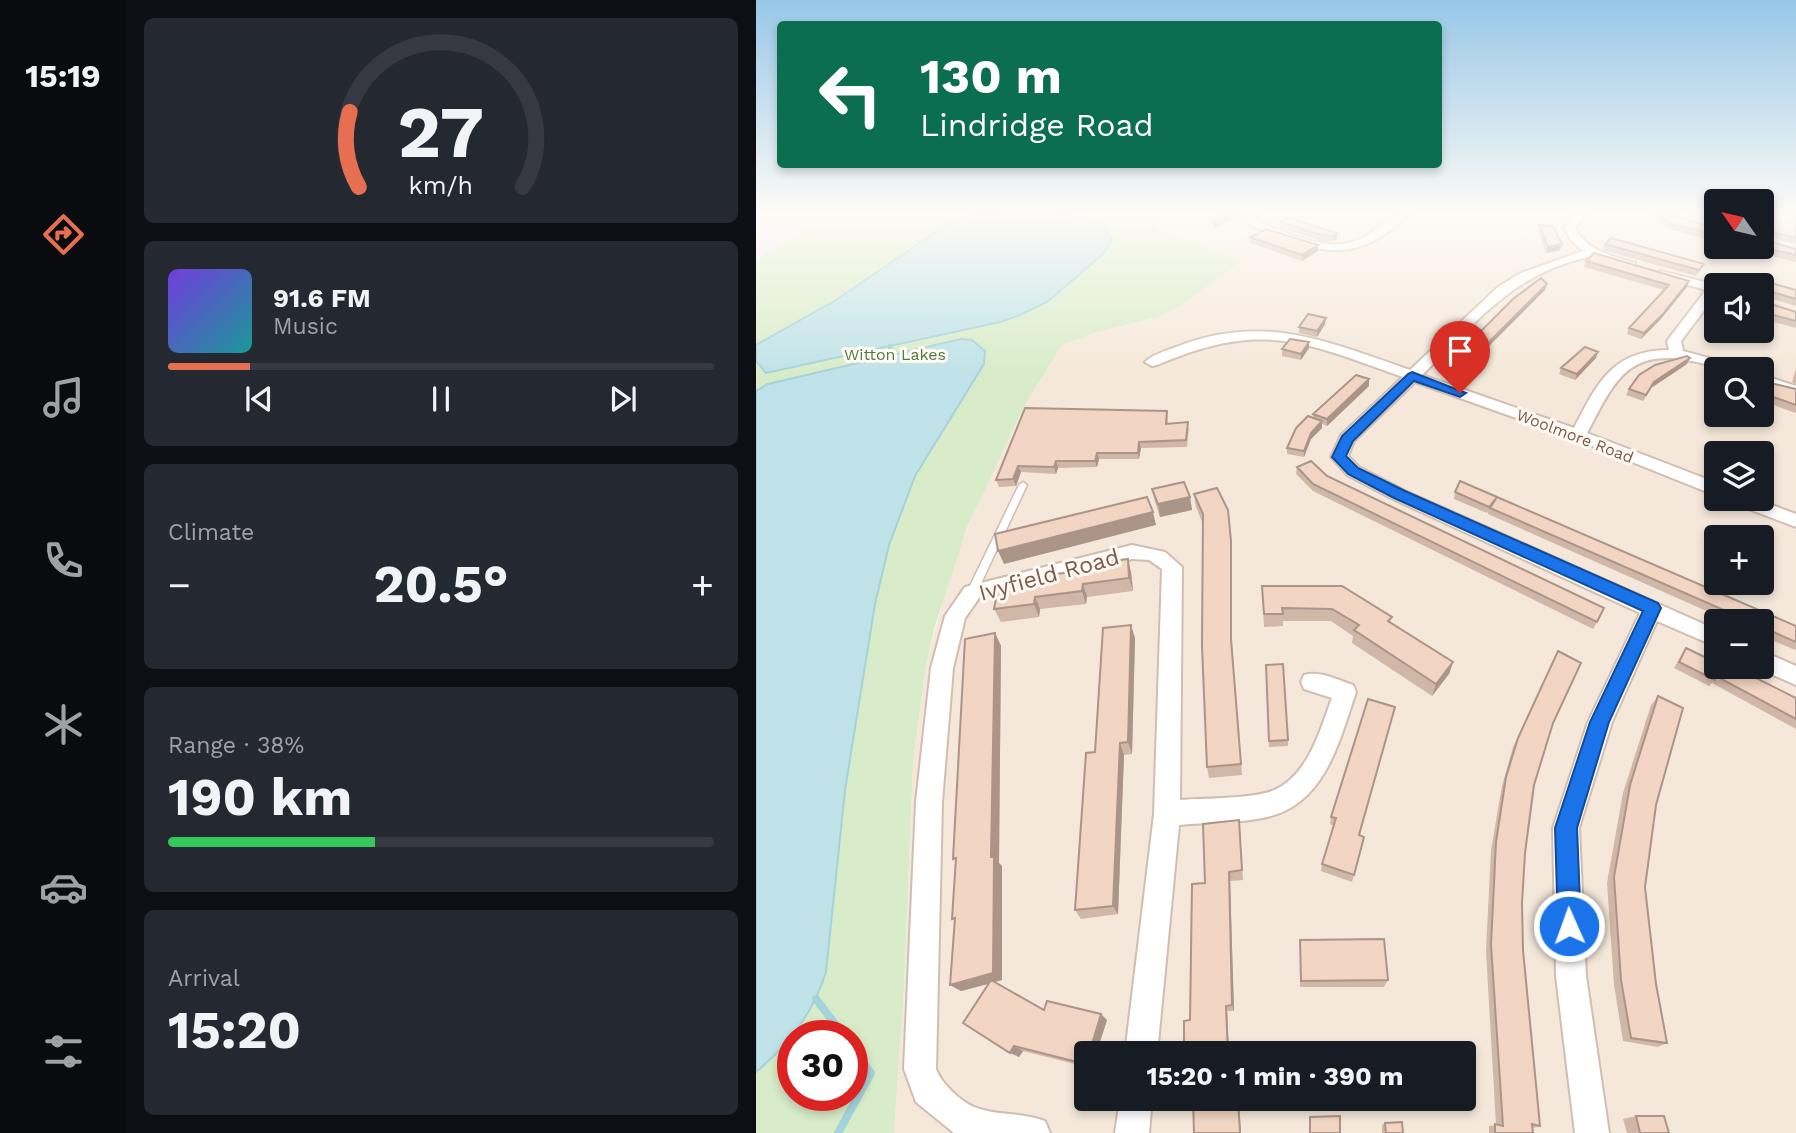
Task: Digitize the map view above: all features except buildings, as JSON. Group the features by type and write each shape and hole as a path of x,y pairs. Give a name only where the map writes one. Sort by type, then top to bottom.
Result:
{"street":[{"path":"1547,268 1525,276 1502,290 1347,439 1339,457 1353,471 1399,495 1704,633"},
{"path":"1641,268 1704,285"},
{"path":"1676,353 1674,341 1704,302"},
{"name":"Woolmore Road","path":"1152,362 1208,340 1249,334 1322,343 1578,435 1704,485"},
{"path":"1578,435 1613,375 1647,356 1676,353 1704,361"},
{"path":"1774,383 1796,391"},
{"path":"1770,511 1796,521"},
{"name":"Ivyfield Road","path":"1032,1133 967,1122 926,1091 920,1069 929,802 942,668 955,616 972,592 1132,552 1161,555 1172,567 1167,814 1142,1041"},
{"path":"1592,1133 1571,976 1566,828 1600,722 1652,608"},
{"path":"1774,666 1796,676"},
{"path":"1167,814 1270,804 1300,789 1313,771 1326,744 1345,692 1312,682"},
{"path":"1132,1133 1135,1111"}],"lane":[{"path":"972,592 1023,485"}],"shaded area":[{"path":"1230,268 1796,268 1796,1133 894,1133 904,989 913,762 926,666 950,574 981,495 1023,408 1062,345 1094,333 1161,316 1184,304"}],"green space":[{"name":"Witton Lakes","path":"756,268 1231,268 1184,304 1161,316 1094,333 1062,345 1023,408 967,528 935,626 926,666 913,762 904,989 894,1133 756,1133"}],"water":[{"name":"Witton Lakes","path":"883,268 1087,268 1047,302 1000,322 766,373 756,361 756,345 836,300"},
{"name":"Witton Lakes","path":"961,339 972,340 985,351 984,364 915,476 889,545 875,604 845,790 826,972 803,1020 777,1020 777,1053 756,1072 756,391 768,384"}],"waterway":[{"path":"890,346 891,355"},
{"path":"816,999 832,1020"},
{"path":"868,1069 871,1073 868,1078"},
{"path":"838,1133 850,1111"}],"route":[{"path":"1460,393 1412,376 1347,439 1339,457 1353,471 1399,495 1652,608 1600,722 1566,828 1569,926"}]}
